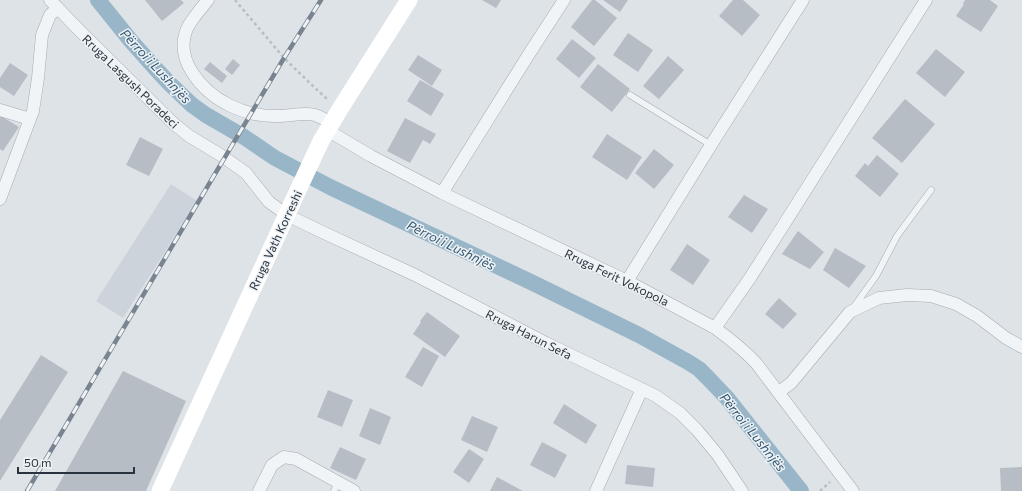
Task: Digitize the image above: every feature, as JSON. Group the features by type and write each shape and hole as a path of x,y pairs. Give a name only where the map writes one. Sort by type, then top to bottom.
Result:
{"main road":[{"name":"Rruga Vath Korreshi","path":"160,491 327,131 340,108 410,0"}],"street":[{"name":"Rruga Ferit Vokopola","path":"208,0 189,24 184,36 183,48 185,59 197,79 218,99 244,111 258,114 274,116 311,114 319,117 327,131 371,156 442,193 627,281 715,328 729,337 756,363 853,491"},
{"path":"442,193 564,0"},
{"path":"627,281 803,0"},
{"path":"715,328 750,278 926,0"},
{"path":"0,198 33,112 42,35 54,4"},
{"name":"Rruga Lasgush Poradeci","path":"54,4 173,123 189,136 219,154 246,173 269,202 290,208"},
{"path":"0,110 30,119"},
{"name":"Rruga Harun Sefa","path":"290,208 320,231 415,275 546,343 664,401 680,413 705,440 742,491"},
{"path":"779,392 791,382 850,312 879,298 907,294 931,296 956,304 1022,347"},
{"path":"596,491 642,389"},
{"path":"259,491 272,465 284,457 296,459 336,487 354,491"}],"lane":[{"path":"630,95 711,145"},
{"path":"850,312 876,276 897,236 931,190"}],"path":[{"path":"235,0 289,64 324,97 340,108"},
{"path":"820,491 823,488"}],"shaded area":[{"path":"171,184 197,201 123,318 96,301"}],"building":[{"path":"145,0 181,0 184,3 162,21"},
{"path":"482,0 501,0 496,8"},
{"path":"592,0 595,0 617,18 594,46 571,27"},
{"path":"603,0 628,0 620,12"},
{"path":"733,0 743,0 760,15 742,36 719,16"},
{"path":"965,0 990,0 998,6 981,32 956,16"},
{"path":"628,33 653,50 638,72 613,55"},
{"path":"572,39 596,58 579,78 556,59"},
{"path":"936,49 965,72 945,97 916,73"},
{"path":"418,55 442,70 432,86 408,70"},
{"path":"668,56 684,70 659,99 643,86"},
{"path":"233,59 240,65 232,75 225,69"},
{"path":"210,62 227,76 222,83 204,69"},
{"path":"10,63 28,75 14,96 0,87 0,78"},
{"path":"598,64 630,89 612,112 580,87"},
{"path":"420,80 444,94 431,116 407,101"},
{"path":"905,99 935,124 902,163 872,138"},
{"path":"1,116 19,127 3,151 0,149"},
{"path":"405,118 436,134 430,144 423,140 410,163 387,151"},
{"path":"607,134 642,157 627,180 592,157"},
{"path":"140,137 163,149 149,176 126,165"},
{"path":"654,149 674,165 654,189 635,173"},
{"path":"877,155 899,174 880,197 855,176 865,163 868,166"},
{"path":"744,195 768,209 752,233 728,217"},
{"path":"798,231 824,252 810,269 782,254"},
{"path":"687,244 710,260 693,285 670,270"},
{"path":"835,248 866,266 849,288 823,270"},
{"path":"779,298 797,314 783,329 765,314"},
{"path":"427,312 460,336 445,357 413,334"},
{"path":"423,347 439,356 422,387 405,377"},
{"path":"41,355 68,372 0,481 0,420"},
{"path":"123,371 186,401 146,491 55,491"},
{"path":"328,390 353,400 342,427 317,417"},
{"path":"564,404 597,425 586,444 553,423"},
{"path":"370,408 391,417 380,445 359,436"},
{"path":"472,416 498,427 487,452 461,440"},
{"path":"542,442 567,455 555,478 530,465"},
{"path":"340,447 366,459 356,480 330,468"},
{"path":"469,449 484,459 469,483 453,472"},
{"path":"627,465 655,468 653,487 625,484"},
{"path":"1022,467 1022,491 1001,491 1000,468"},
{"path":"497,477 523,491 490,491"}],"waterway":[{"name":"Përroi i Lushnjës","path":"98,0 155,68 192,105 275,158 330,187 639,335 699,369 727,398 801,491"}],"railway":[{"path":"27,491 284,58 321,0"}]}
